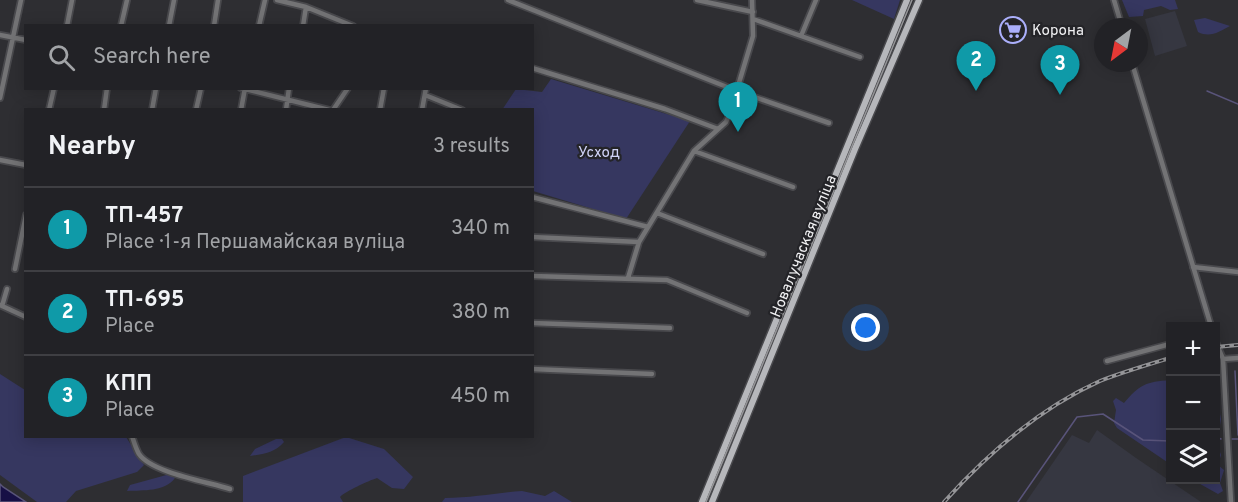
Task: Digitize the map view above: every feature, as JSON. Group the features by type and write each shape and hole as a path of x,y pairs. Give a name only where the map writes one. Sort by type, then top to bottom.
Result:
{"main road":[{"name":"Новалучаская вуліца","path":"702,502 907,0"},
{"name":"Новалучаская вуліца","path":"712,502 919,0"}],"street":[{"path":"0,98 21,0"},
{"path":"67,24 72,0"},
{"path":"121,24 127,0"},
{"path":"169,24 174,0"},
{"path":"214,24 218,0"},
{"path":"259,24 265,0"},
{"path":"277,0 306,7 348,24"},
{"path":"508,0 738,91 829,123"},
{"path":"697,0 753,12"},
{"path":"628,278 639,242 694,151 726,122 738,91 753,36 752,0"},
{"path":"801,36 816,0"},
{"path":"1114,0 1119,18"},
{"path":"303,24 306,7"},
{"path":"903,12 912,16"},
{"path":"753,19 860,57"},
{"path":"0,35 24,40"},
{"path":"534,69 665,109 718,129"},
{"path":"1135,72 1210,322"},
{"path":"49,108 54,90"},
{"path":"104,108 107,90"},
{"path":"152,108 156,90"},
{"path":"196,108 201,90"},
{"path":"241,108 244,90"},
{"path":"248,90 322,108"},
{"path":"286,108 289,90"},
{"path":"333,108 346,90"},
{"path":"380,108 384,90"},
{"path":"422,108 426,90"},
{"path":"425,95 457,108"},
{"path":"694,151 793,188"},
{"path":"0,160 24,165"},
{"path":"534,198 648,227"},
{"path":"657,213 763,254"},
{"path":"15,270 24,226"},
{"path":"534,237 639,242"},
{"path":"1193,267 1238,272"},
{"path":"534,276 667,280 747,313"},
{"path":"7,289 1,305 24,316"},
{"path":"534,323 670,328"},
{"path":"1107,361 1166,345"},
{"path":"1220,353 1223,359 1231,502"},
{"path":"1223,359 1238,358"},
{"path":"534,369 652,374"},
{"path":"133,438 138,453 145,460 195,481 230,489"},
{"path":"718,461 727,465"}],"shaded area":[{"path":"1175,11 1187,46 1155,56 1148,30 1148,18"},
{"path":"1097,430 1166,478 1166,484 1174,484 1201,502 1026,502 1072,435 1089,443"},
{"path":"0,484 3,487 26,502 0,502"}],"green space":[{"path":"852,0 900,0 894,19"},
{"path":"1122,0 1175,0 1178,9 1170,10 1161,6 1144,10 1143,16 1129,17"},
{"path":"1205,18 1230,26 1214,34 1202,34 1198,32 1194,20"},
{"name":"Усход","path":"551,79 690,121 626,219 534,191 534,108 503,108 515,90 542,92"},
{"path":"0,374 24,389 24,438 127,438 144,465 137,472 76,491 66,502 37,502 0,475"},
{"path":"1166,381 1166,461 1117,428 1114,423 1116,410 1113,401 1116,398 1124,403 1144,385"},
{"path":"343,438 349,438 384,449 413,477 404,489 392,488 377,478 357,486 340,497 343,502 243,502 243,476"},
{"path":"276,439 282,439 284,442 273,451 250,456 255,449"},
{"path":"1220,467 1224,470 1220,483"},
{"path":"170,474 175,478 166,486 127,491 130,485"},
{"path":"1220,483 1223,491 1218,494 1200,484"},
{"path":"522,491 545,496 554,491 572,502 442,502 445,498"}],"waterway":[{"path":"1207,91 1238,104"},
{"path":"1235,371 1237,415"},
{"path":"1018,502 1077,417 1103,414 1143,440 1166,441"},
{"path":"1237,415 1238,435"},
{"path":"1232,439 1238,439"}],"tram line":[{"path":"706,502 912,0"}],"railway":[{"path":"1220,347 1238,345"},
{"path":"944,502 997,449 1056,404 1100,381 1166,359"}],"place":[{"name":"Корона","path":"1013,30"},
{"name":"ТП-695","path":"976,91"},
{"name":"КПП","path":"1060,95"},
{"name":"ТП-457","path":"738,132"}]}
